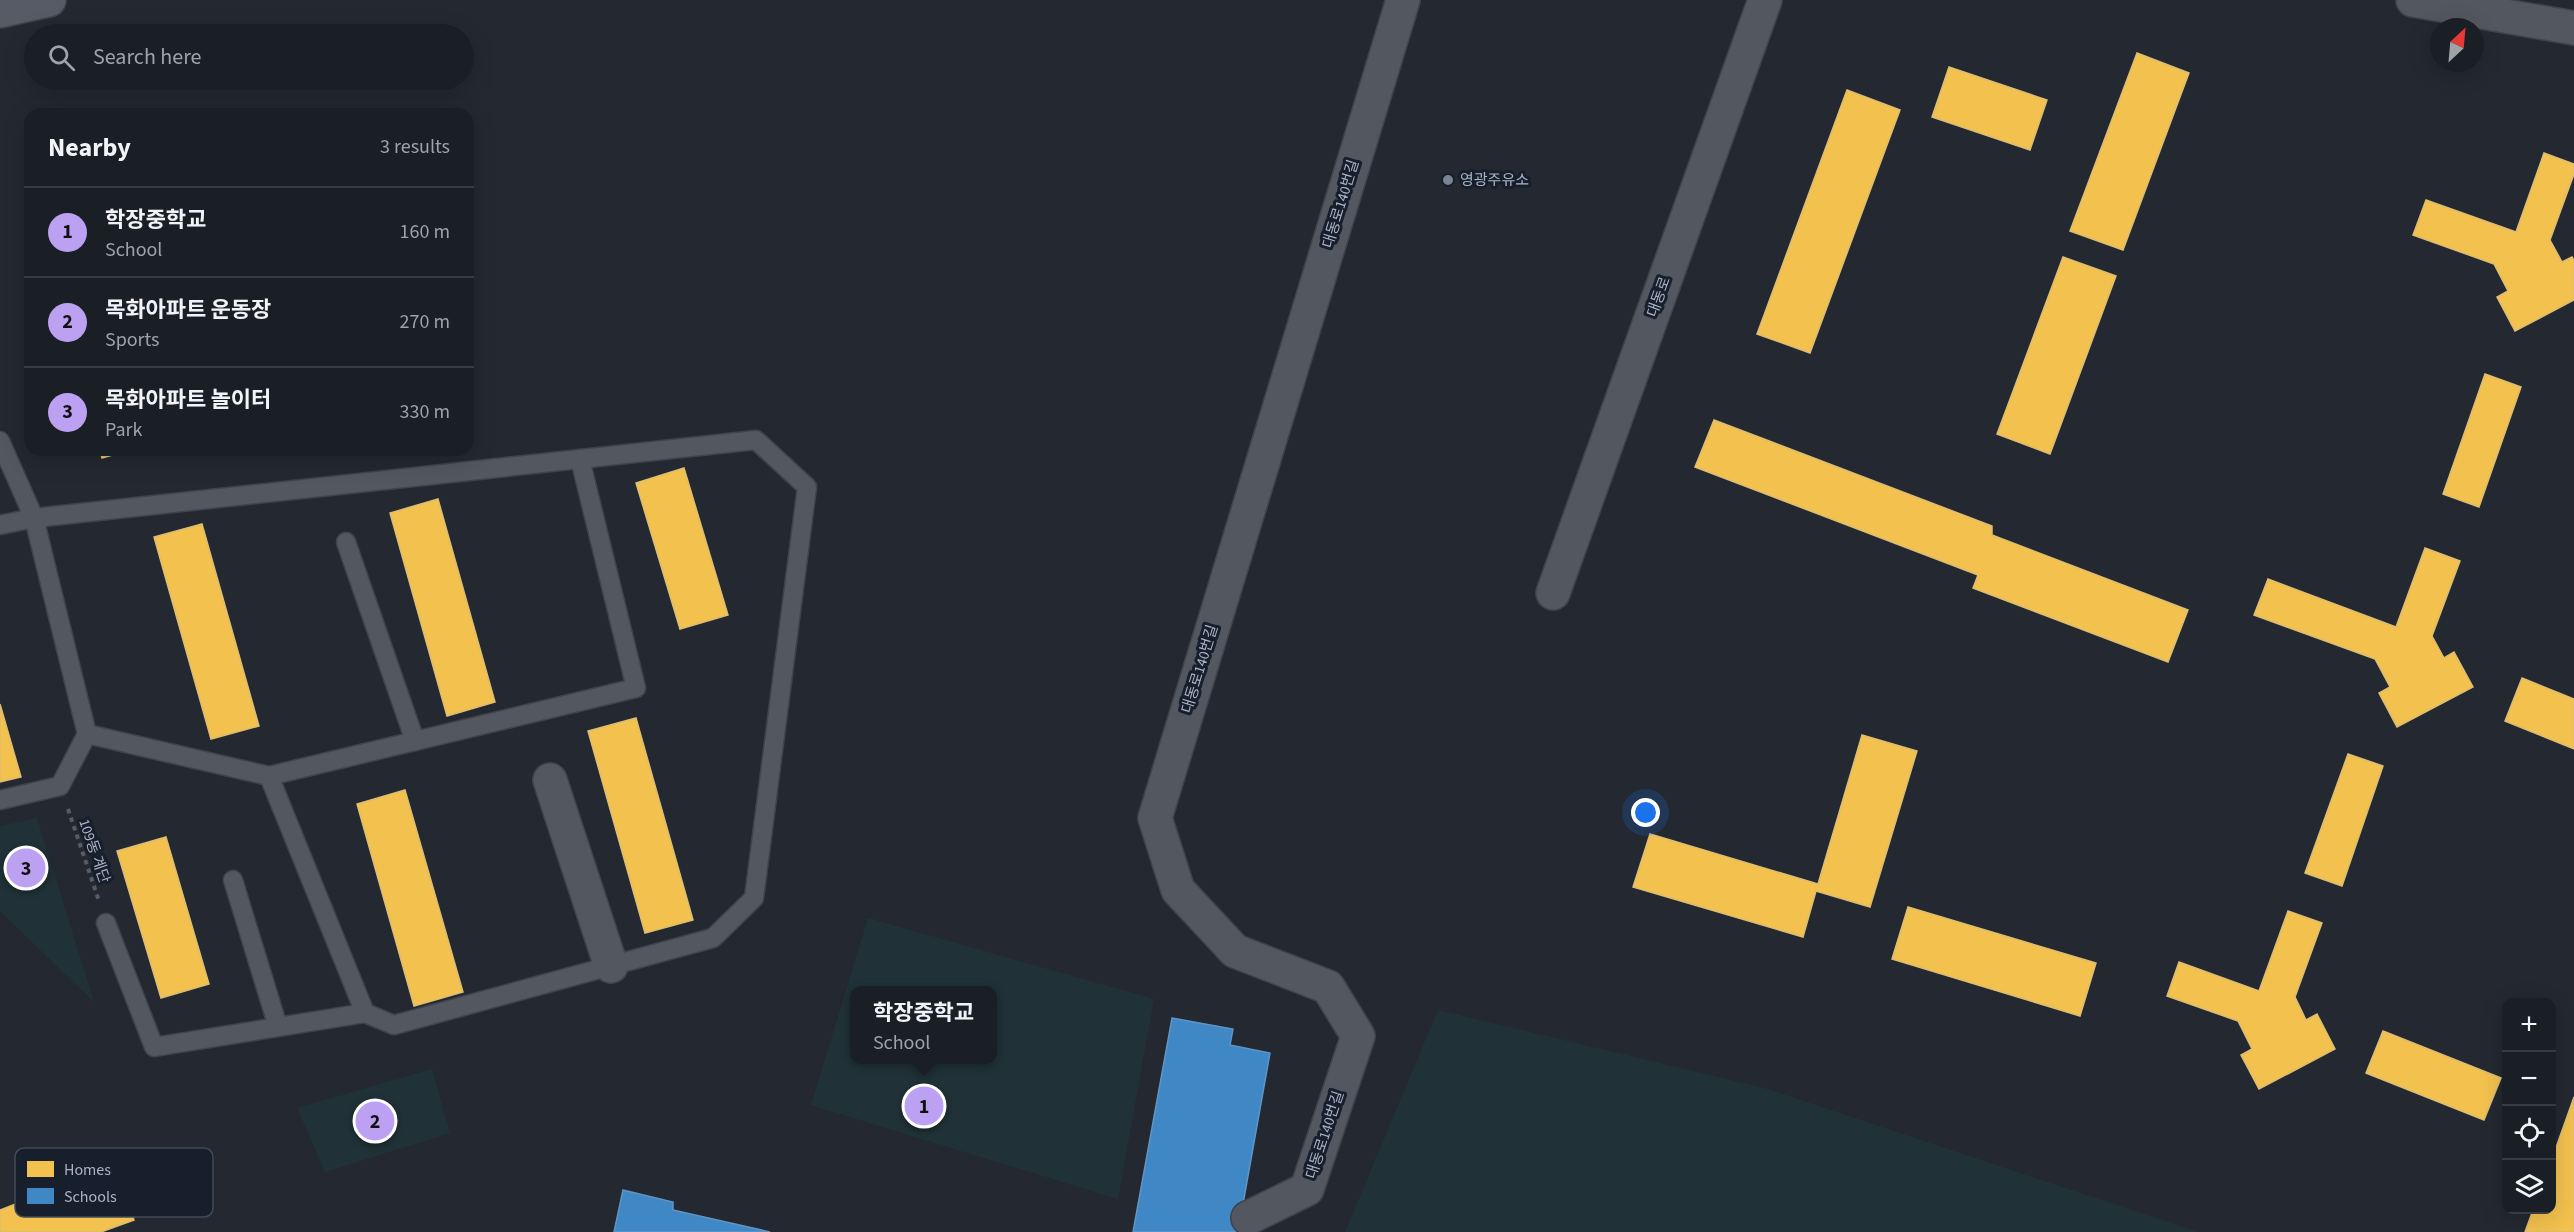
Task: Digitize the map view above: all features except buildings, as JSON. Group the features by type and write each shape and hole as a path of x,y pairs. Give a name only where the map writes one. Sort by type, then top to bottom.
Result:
{"main road":[{"path":"0,10 49,0"}],"street":[{"name":"대동로140번길","path":"1248,1218 1307,1189 1358,1036 1328,987 1235,951 1178,890 1155,818 1403,0"},
{"name":"대동로","path":"1553,593 1765,0"},
{"path":"2413,0 2574,28"},
{"path":"550,780 611,966"}],"lane":[{"path":"0,525 34,518 756,440 807,488 754,898 713,939 394,1025 365,1013 154,1047 106,924"},
{"path":"0,441 34,518 87,734 60,786 0,800"},
{"path":"87,734 269,776 636,688 580,459"},
{"path":"346,542 415,741"},
{"path":"269,776 365,1013"},
{"path":"234,880 278,1027"}],"path":[{"name":"109동 계단","path":"60,786 106,924"}],"shaded area":[{"path":"37,818 94,1002 0,911 0,826"},
{"path":"868,918 1154,999 1118,1199 811,1105"},
{"path":"1438,1010 1768,1089 2198,1232 1345,1232"},
{"path":"432,1069 450,1133 325,1172 297,1108"}],"place":[{"name":"영광주유소","path":"1448,180"},
{"name":"목화아파트 놀이터","path":"26,868"},
{"name":"학장중학교","path":"924,1106"},
{"name":"목화아파트 운동장","path":"375,1121"}]}
